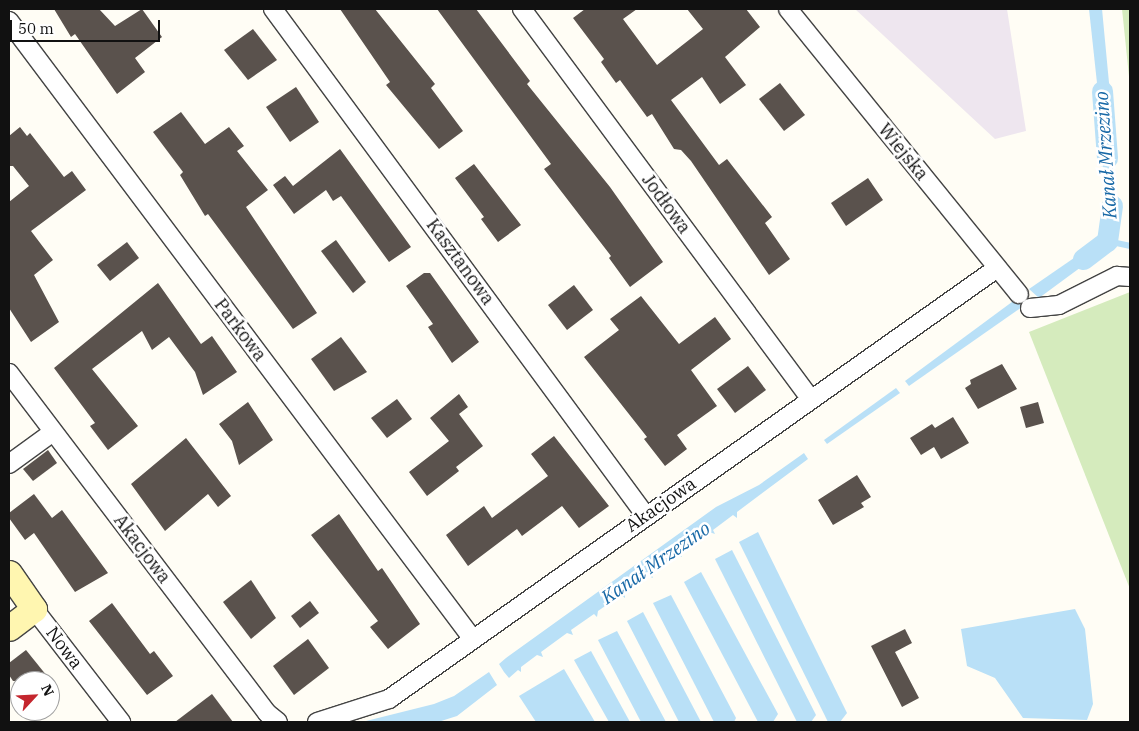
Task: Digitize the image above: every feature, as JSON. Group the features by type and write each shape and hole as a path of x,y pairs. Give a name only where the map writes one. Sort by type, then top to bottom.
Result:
{"street":[{"name":"Kasztanowa","path":"274,9 646,516"},
{"name":"Jodłowa","path":"522,9 811,400"},
{"name":"Wiejska","path":"788,9 1019,294"},
{"name":"Parkowa","path":"9,21 472,638"},
{"name":"Akacjowa","path":"317,722 389,699 472,638 997,268"},
{"path":"1030,308 1059,305 1117,276 1130,276"},
{"name":"Akacjowa","path":"9,373 268,713 278,722"},
{"path":"9,464 53,432"},
{"name":"Nowa","path":"9,573 34,609 121,722"},
{"path":"9,628 34,609"}],"shaded area":[{"path":"855,9 1007,9 1026,131 995,139"}],"green space":[{"path":"1122,9 1130,9 1130,86"},
{"path":"1130,292 1130,589 1029,332"}],"water":[{"path":"1089,9 1102,9 1111,104 1108,118 1101,120"},
{"path":"1102,129 1109,129 1117,208 1114,236 1106,233 1108,197"},
{"path":"1103,238 1111,245 1039,298 1029,289"},
{"path":"1016,299 1022,307 909,386 905,381"},
{"path":"896,388 900,393 827,444 824,440"},
{"path":"804,453 808,459 737,512 737,518 733,515 713,530 715,534 709,532 680,553 682,557 676,556 651,573 653,578 648,576 625,592 625,598 621,595 598,611 597,617 594,614 571,630 573,635 567,633 541,652 543,657 537,655 521,667 521,672 518,670 509,678 504,672 499,664 506,658 716,507 759,485"},
{"path":"758,532 847,713 840,722 828,722 739,542"},
{"path":"732,550 816,715 811,722 797,722 715,559"},
{"path":"701,572 778,714 773,722 758,722 684,582"},
{"path":"671,595 736,718 734,722 714,722 653,603"},
{"path":"1075,609 1085,629 1093,704 1087,720 1023,718 995,678 967,666 961,629"},
{"path":"643,612 701,722 679,722 627,621"},
{"path":"617,631 666,722 641,722 598,640"},
{"path":"591,651 630,722 609,722 574,660"},
{"path":"564,669 595,722 536,722 519,696"},
{"path":"489,672 497,685 457,716 438,722 362,722 434,704 454,696"}],"building":[{"path":"54,9 99,9 115,26 142,9 162,37 135,58 145,72 117,94 75,34 71,37"},
{"path":"340,9 375,9 435,84 431,88 463,131 439,149 386,85 390,82"},
{"path":"437,9 476,9 530,81 527,84 610,187 663,262 630,287 609,258 611,256 544,169 551,164"},
{"path":"585,9 637,9 623,19 657,65 703,29 687,9 746,9 760,27 725,57 746,85 720,104 702,77 671,100 719,165 727,159 772,217 765,223 790,259 769,275 691,161 681,150 674,149 652,114 647,117 620,80 616,83 601,62 604,59 573,18"},
{"path":"253,29 277,60 248,80 224,50"},
{"path":"780,83 805,115 784,131 759,99"},
{"path":"296,87 319,122 290,142 266,107"},
{"path":"181,112 205,144 229,127 244,146 237,151 268,190 246,207 317,313 293,329 208,214 205,216 180,175 183,172 153,132"},
{"path":"20,127 27,136 30,133 64,177 72,171 86,190 31,231 53,260 34,275 59,322 31,342 9,308 9,202 29,186 13,166 9,166 9,136"},
{"path":"340,149 411,247 389,262 341,196 333,201 326,190 294,214 273,185 285,176 293,186"},
{"path":"474,164 521,225 498,242 481,219 484,217 455,178"},
{"path":"868,178 883,200 846,226 831,203"},
{"path":"336,240 366,282 353,293 321,251"},
{"path":"127,242 139,258 110,281 97,265"},
{"path":"424,273 430,273 479,342 452,363 428,327 433,324 406,286"},
{"path":"158,283 201,344 212,336 237,372 203,395 195,372 169,337 152,350 142,331 92,369 138,426 108,450 90,426 95,423 54,368"},
{"path":"574,285 593,310 567,330 548,305"},
{"path":"641,296 679,344 715,317 731,339 691,370 717,406 677,435 687,449 665,466 644,439 647,437 584,357 619,330 610,319"},
{"path":"341,337 367,372 334,391 311,359"},
{"path":"1002,364 1017,389 978,409 965,388 971,384 970,380"},
{"path":"748,366 766,390 735,413 717,389"},
{"path":"459,394 468,407 459,414 483,446 456,467 459,471 427,496 409,472 449,441 430,418"},
{"path":"397,399 412,419 387,438 371,418"},
{"path":"248,402 273,440 239,465 232,441 219,424"},
{"path":"1038,402 1044,423 1026,428 1020,407"},
{"path":"953,417 969,443 941,459 934,447 921,455 910,438 932,424 935,428"},
{"path":"554,436 609,506 579,528 562,506 522,536 517,529 468,566 446,535 484,506 492,518 548,476 531,454"},
{"path":"186,438 231,496 218,507 208,494 165,531 131,484"},
{"path":"48,450 57,463 33,481 23,469"},
{"path":"857,475 871,497 861,503 864,507 833,525 818,500"},
{"path":"34,494 52,518 62,510 108,573 75,592 34,533 25,540 9,518 9,513"},
{"path":"339,514 378,571 382,568 420,624 388,649 370,627 378,621 311,535"},
{"path":"251,580 276,618 251,639 223,602"},
{"path":"310,601 319,613 300,628 291,616"},
{"path":"112,603 150,654 154,651 173,676 147,695 89,621"},
{"path":"905,629 912,643 895,652 919,698 902,707 871,646"},
{"path":"308,639 329,668 294,695 273,666"},
{"path":"26,650 43,671 10,671 10,676 9,663"},
{"path":"212,694 233,722 175,722"}],"waterway":[{"name":"Kanał Mrzezino","path":"1102,91 1107,158"},
{"name":"Kanał Mrzezino","path":"1083,259 1107,241 1112,205"},
{"path":"1107,241 1130,246"}]}
